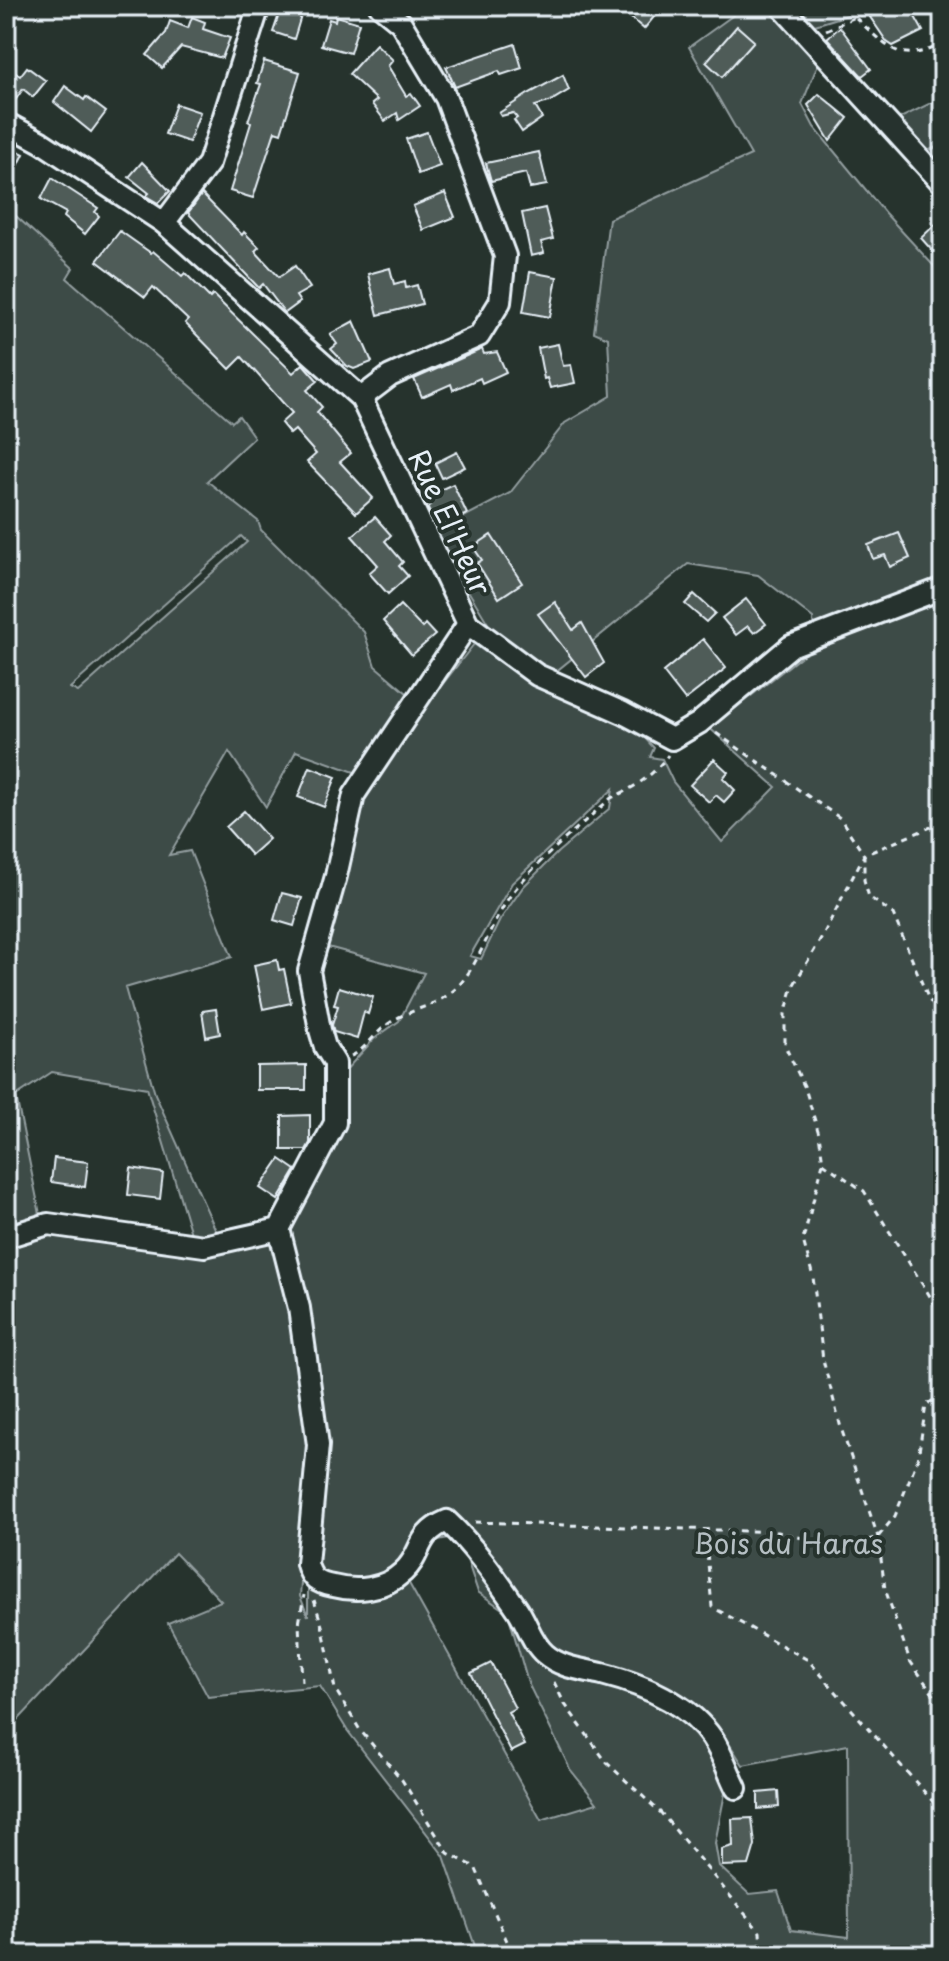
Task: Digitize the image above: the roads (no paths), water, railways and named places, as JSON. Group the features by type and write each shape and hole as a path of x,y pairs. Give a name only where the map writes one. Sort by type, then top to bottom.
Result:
{"street":[{"path":"164,223 209,163 259,6"},
{"path":"361,398 390,376 479,336 500,302 505,256 446,98 401,23 380,6"},
{"path":"781,6 943,184"},
{"name":"Rue El'Heur","path":"6,123 41,142 164,223 361,398 468,624 537,675 623,713 672,739 699,723 791,646 943,588"},
{"path":"468,624 354,795 336,876 309,971 320,1030 325,1047 335,1063 335,1123 279,1229 299,1308 318,1445 307,1585 318,1583 354,1591 375,1587 404,1572 425,1535 433,1527 447,1521 519,1610 543,1653 562,1665 644,1688 681,1707 711,1737 736,1788"},
{"path":"6,1237 48,1224 204,1246 279,1229"}],"park label":[{"name":"Bois du Haras","path":"788,1542"}]}
